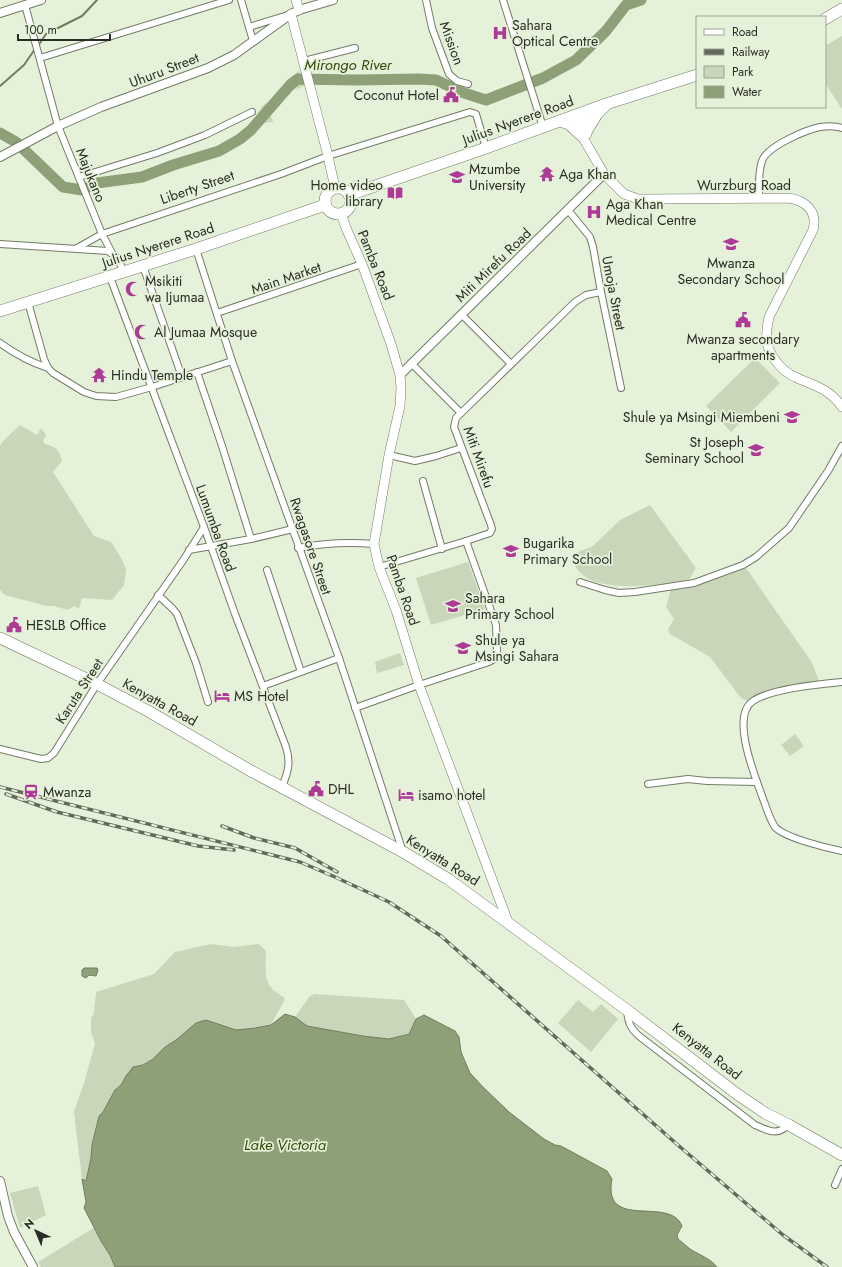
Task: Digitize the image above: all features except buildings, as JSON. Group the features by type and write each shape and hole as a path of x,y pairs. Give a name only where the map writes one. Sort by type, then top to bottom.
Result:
{"highway":[{"path":"826,18 842,9"},
{"name":"Julius Nyerere Road","path":"349,195 486,148 606,104 696,75"},
{"path":"560,121 569,124 584,134 597,114 606,104"},
{"path":"335,188 343,189 349,195 351,202 348,208 337,214 330,211 325,205 326,195 329,191 335,188"},
{"name":"Julius Nyerere Road","path":"0,311 196,249 325,205"},
{"name":"Kenyatta Road","path":"0,638 97,684 148,711 251,771 403,852 460,886 737,1094 765,1113 842,1155"}],"main road":[{"path":"296,0 295,12 305,65 335,188"},
{"name":"Wurzburg Road","path":"581,113 584,134 590,152 604,174 624,194 638,199 797,199 810,209 814,216 815,223 806,248 769,317 766,331 767,343 777,363 786,372 794,377 821,387 832,394 842,407"},
{"name":"Pamba Road","path":"341,213 362,264 391,344 400,375 400,406 389,455 374,544 379,567 396,610 419,685 508,922"}],"street":[{"path":"0,13 41,0"},
{"path":"39,56 229,0"},
{"path":"241,0 253,41"},
{"name":"Uhuru Street","path":"0,157 58,126 101,107 208,68 234,55 295,12 333,0"},
{"name":"Mission","path":"426,0 432,28 449,74 457,81 468,84"},
{"path":"503,0 543,127"},
{"name":"Majukano","path":"25,5 58,126 102,234 112,253"},
{"path":"249,27 295,12"},
{"path":"305,65 355,48"},
{"path":"80,179 164,151 205,135 252,112"},
{"name":"Liberty Street","path":"77,248 102,234 281,174 328,156 470,112 476,114 486,148"},
{"path":"759,198 758,178 762,159 773,148 792,137 821,127 842,128"},
{"name":"Miti Mirefu Road","path":"400,375 604,174"},
{"name":"Umoja Street","path":"568,210 590,237 593,247 621,388"},
{"path":"0,244 108,251 116,257 124,271"},
{"name":"Rwagasore Street","path":"196,249 232,361 293,529 298,548 339,658 403,852"},
{"name":"Main Market","path":"216,313 362,264"},
{"path":"143,266 182,377"},
{"name":"Lumumba Road","path":"110,276 204,527 221,578 284,741 289,757 289,767 282,787"},
{"name":"Miti Mirefu","path":"379,567 466,542 490,533 492,529 454,428 456,418 575,302 586,296 601,292"},
{"path":"28,302 44,359 48,368"},
{"path":"461,314 511,364"},
{"path":"0,343 19,356 48,368 74,387 96,396 116,396 152,387 232,361"},
{"path":"411,363 461,413"},
{"path":"197,372 229,465 252,539"},
{"path":"580,582 619,593 635,592 694,583 743,566 756,557 789,528 828,471 842,446"},
{"path":"389,455 415,460 436,456 461,448"},
{"path":"423,481 442,548"},
{"name":"Karuta Street","path":"0,749 41,759 48,758 54,753 97,684 204,527"},
{"path":"189,550 252,539 293,529"},
{"path":"298,548 317,544 344,542 374,544"},
{"path":"355,708 495,659 497,634 496,625 466,542"},
{"path":"268,570 301,672"},
{"path":"158,596 177,614 196,663 208,702"},
{"path":"263,686 339,658"},
{"path":"842,682 776,692 761,697 750,703 745,712 744,731 748,755 772,823 777,829 813,843 842,851"},
{"path":"648,784 688,779 757,782"},
{"path":"627,1010 630,1026 639,1036 754,1125 772,1133 782,1131 789,1125"},
{"path":"835,1185 842,1169"},
{"path":"0,1181 8,1216 14,1232 33,1267"}],"green space":[{"path":"842,36 842,109 826,85 826,45"},
{"path":"299,70 304,86 286,93 270,113 273,122 261,123 253,130 254,134 248,134 248,126 251,125 262,106 275,97"},
{"path":"755,358 780,383 731,432 706,406"},
{"path":"20,425 37,435 41,428 46,435 43,441 45,444 52,446 57,450 62,461 53,472 94,536 111,542 120,556 126,569 124,585 112,600 82,598 79,609 74,606 68,610 5,595 0,590 0,446"},
{"path":"650,505 696,568 689,580 662,584 630,586 613,585 599,583 586,577 577,569 571,555 593,546 620,520"},
{"path":"468,562 485,609 431,625 416,578"},
{"path":"746,568 811,661 820,683 764,693 748,701 741,698 710,657 670,634 668,629 674,619 666,607 671,589 704,583"},
{"path":"400,653 404,665 377,673 375,662"},
{"path":"795,734 804,746 790,756 781,745"},
{"path":"211,944 234,947 259,944 266,951 266,976 269,985 285,999 271,1025 236,1030 206,1020 196,1023 165,1047 153,1059 143,1065 133,1067 121,1085 115,1090 103,1112 99,1116 92,1145 86,1182 82,1179 74,1112 85,1080 95,1043 91,1032 91,1018 94,1013 96,992 154,974 175,952"},
{"path":"315,994 404,1000 416,1019 409,1033 389,1039 307,1026 295,1017 310,996"},
{"path":"578,1000 593,1012 601,1004 618,1019 591,1052 558,1023"},
{"path":"38,1186 46,1215 20,1228 10,1193"},
{"path":"97,1226 118,1267 41,1267 38,1262"}],"water":[{"path":"84,968 97,968 98,970 96,976 89,975 86,978 82,976 82,970"},
{"name":"Lake Victoria","path":"285,1014 295,1017 307,1026 389,1039 409,1034 416,1019 424,1015 455,1031 459,1037 461,1052 470,1073 509,1112 544,1139 555,1145 561,1146 607,1171 612,1179 612,1195 617,1204 627,1209 665,1213 675,1217 682,1226 677,1235 678,1239 690,1249 711,1261 717,1267 115,1267 84,1208 86,1202 82,1179 86,1181 99,1116 103,1112 115,1090 121,1085 133,1067 143,1065 153,1059 165,1047 196,1023 206,1020 236,1030 271,1025"}],"waterway":[{"path":"38,46 46,34 82,16 97,0"},
{"name":"Mirongo River","path":"0,133 16,142 63,187 82,190 97,183 142,177 173,165 219,151 240,139 251,130 291,84 298,79 436,80 464,93 486,100 543,78 576,60 606,31 626,5 641,0"},
{"path":"0,86 24,65 35,49"}],"railway":[{"path":"0,787 300,862 389,902 441,936 679,1146 783,1235 827,1267"},
{"path":"6,794 57,812 198,846 234,850"},
{"path":"222,826 254,838 295,848 337,872"}],"place":[{"name":"Sahara Optical Centre","path":"500,33"},
{"name":"Coconut Hotel","path":"451,95"},
{"name":"Aga Khan","path":"547,174"},
{"name":"Mzumbe University","path":"457,177"},
{"name":"Home video library","path":"395,193"},
{"name":"Aga Khan Medical Centre","path":"594,212"},
{"name":"Mwanza Secondary School","path":"731,244"},
{"name":"Msikiti wa Ijumaa","path":"133,289"},
{"name":"Mwanza secondary apartments","path":"743,320"},
{"name":"Al Jumaa Mosque","path":"142,332"},
{"name":"Hindu Temple","path":"99,375"},
{"name":"Shule ya Msingi Miembeni","path":"792,417"},
{"name":"St Joseph Seminary School","path":"756,450"},
{"name":"Bugarika Primary School","path":"511,551"},
{"name":"Sahara Primary School","path":"453,606"},
{"name":"HESLB Office","path":"14,625"},
{"name":"Shule ya Msingi Sahara","path":"463,648"},
{"name":"MS Hotel","path":"222,696"},
{"name":"DHL","path":"316,789"},
{"name":"Mwanza","path":"31,792"},
{"name":"isamo hotel","path":"406,795"}]}
